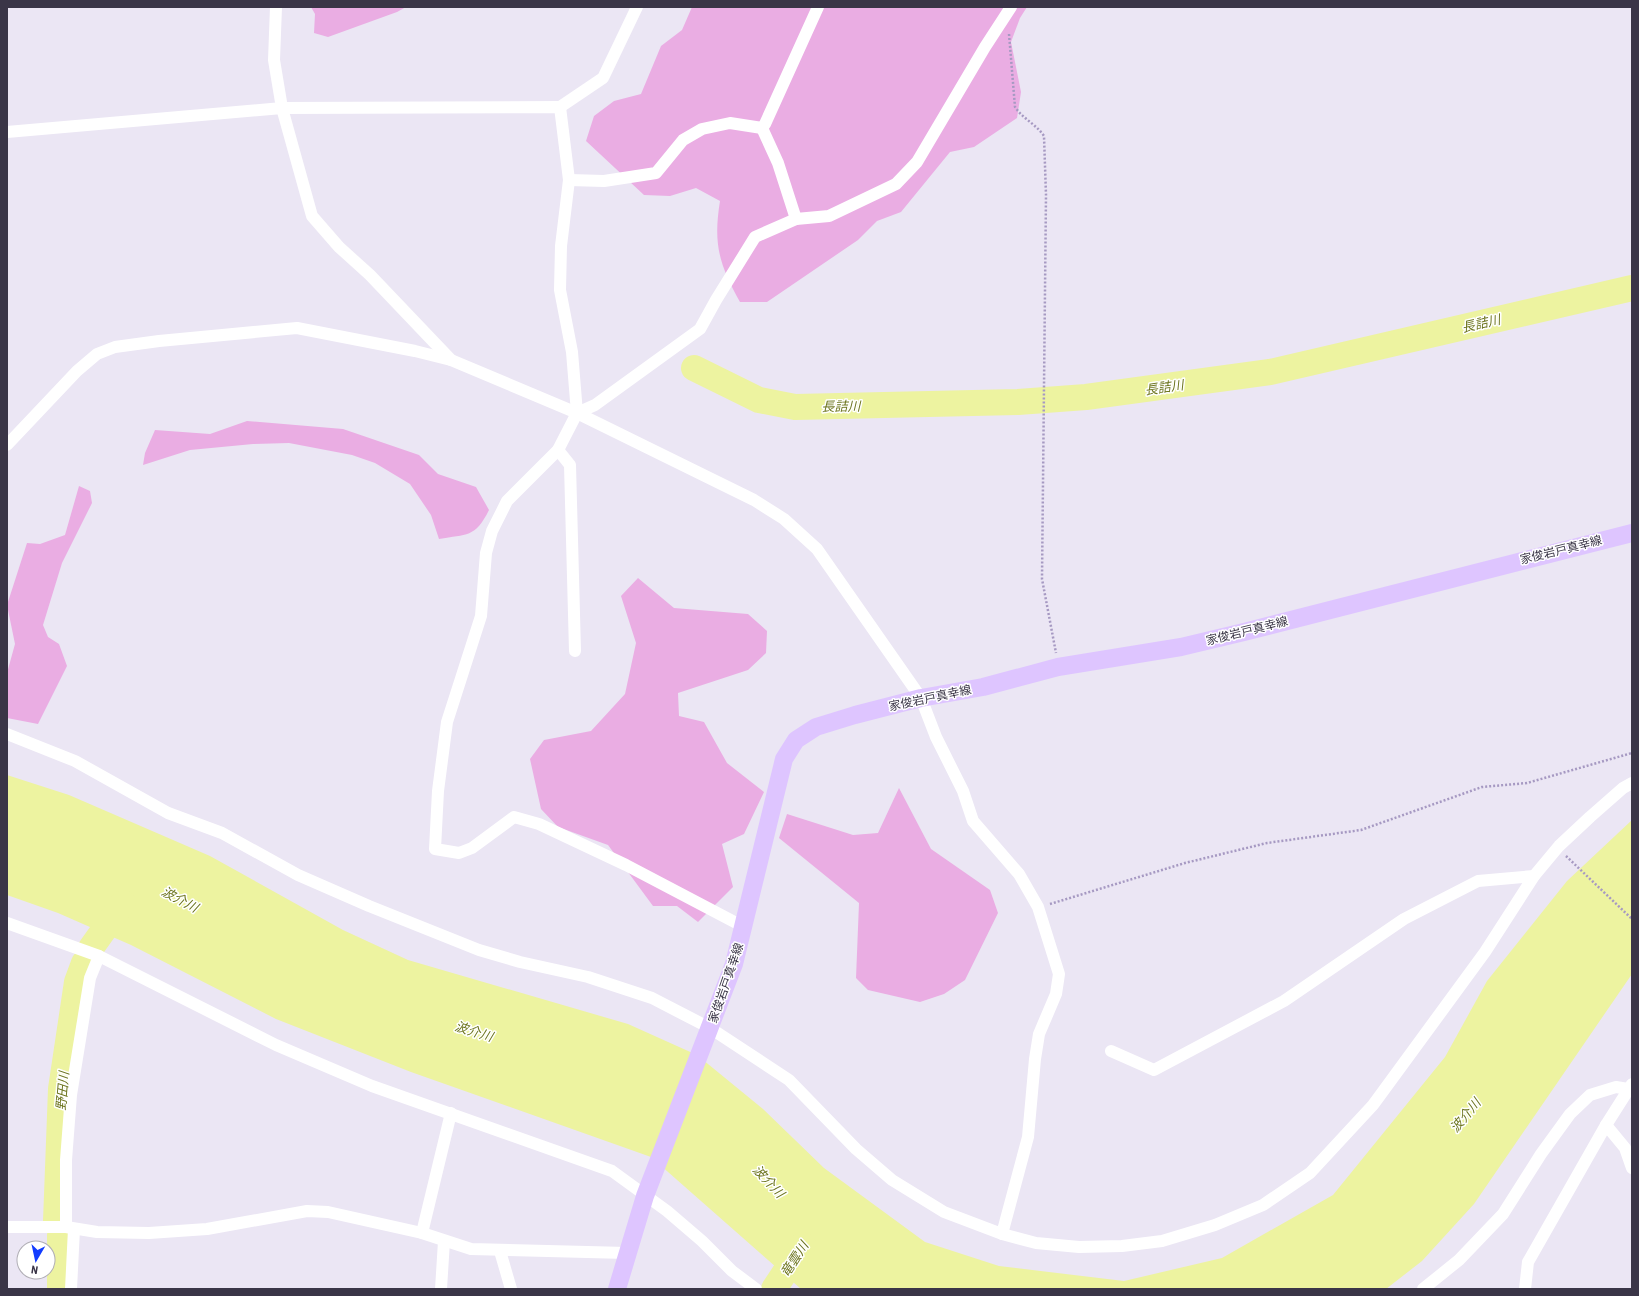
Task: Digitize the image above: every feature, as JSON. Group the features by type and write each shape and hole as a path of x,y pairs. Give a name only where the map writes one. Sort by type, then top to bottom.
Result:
{"main road":[{"name":"家俊岩戸真幸線","path":"617,1289 647,1191 734,964 784,759 796,740 816,727 854,715 921,698 983,687 1058,667 1181,647 1632,533"}],"street":[{"path":"276,7 274,60 282,108 312,216 339,247 370,275 451,360"},
{"path":"7,132 282,108 560,107 603,78 637,7"},
{"path":"762,128 818,7"},
{"path":"577,413 595,405 700,329 755,237 796,219 828,216 896,184 917,162 985,47 1009,10"},
{"path":"560,107 569,180 561,246 560,290 572,352 577,413 558,450 507,501 492,531 486,553 481,616 447,722 438,791 435,849 459,853 472,848 514,817 540,824 626,865 744,927"},
{"path":"569,180 604,181 656,173 683,140 702,129 730,123 762,128"},
{"path":"762,128 778,163 796,219"},
{"path":"7,445 77,371 97,354 116,347 167,340 297,328 415,351 451,360 577,413 754,500 784,519 817,549 921,698 936,737 963,791 973,821 1019,874 1038,907 1059,974 1056,994 1039,1034 1035,1059 1028,1137 1002,1234"},
{"path":"558,450 570,465 575,651"},
{"path":"7,734 75,761 168,813 222,833 298,875 369,906 479,950 520,962 588,977 652,998 789,1080 856,1149 892,1180 944,1212 1002,1234 1036,1243 1079,1248 1122,1246 1162,1241 1215,1225 1263,1205 1310,1173 1373,1105 1485,952 1534,876 1558,848 1601,807 1623,788 1632,783"},
{"path":"1111,1051 1154,1070 1284,1001 1404,919 1478,881 1534,876"},
{"path":"7,923 99,956 276,1045 372,1086 451,1113 612,1172 647,1191 667,1211 702,1241 732,1272 753,1287"},
{"path":"71,1289 70,1228 66,1160 71,1095 90,978 99,956"},
{"path":"1424,1289 1460,1260 1503,1214 1541,1154 1570,1114 1590,1095 1616,1087 1630,1087"},
{"path":"1525,1289 1528,1262 1606,1125 1630,1087"},
{"path":"422,1233 451,1113"},
{"path":"1606,1125 1625,1148 1632,1168"},
{"path":"7,1227 70,1228 98,1232 149,1232 206,1229 307,1211 328,1212 422,1233 471,1249 500,1251 627,1253"},
{"path":"441,1289 444,1241"},
{"path":"500,1251 511,1289"}],"path":[{"path":"1009,10 1015,107 1021,116 1039,128 1044,136 1046,194 1042,578 1058,667"},
{"path":"1038,907 1185,863 1267,843 1361,830 1482,787 1527,783 1632,753"},
{"path":"1558,848 1632,919"}],"shaded area":[{"path":"311,7 406,7 397,12 328,37 314,33 315,14"},
{"path":"692,7 1027,7 1020,18 1011,42 1021,92 1017,118 974,147 950,152 901,212 877,221 858,240 767,302 740,302 727,276 720,253 717,230 720,201 696,188 670,196 644,195 586,141 594,116 614,101 641,94 661,46 682,30"},
{"path":"247,421 343,429 419,455 438,474 476,487 489,510 479,526 469,533 439,539 431,515 410,484 375,463 352,455 289,443 253,444 190,450 143,465 145,453 155,430 210,434"},
{"path":"79,486 90,491 92,503 62,563 43,625 48,637 59,644 67,666 38,724 7,718 7,673 15,644 7,605 27,543 40,544 65,535"},
{"path":"638,578 674,608 748,614 767,631 766,653 748,670 678,693 679,716 704,722 727,763 764,792 744,834 722,844 733,887 698,922 677,906 653,906 608,845 558,827 541,809 530,759 544,740 591,731 625,694 636,643 621,596"},
{"path":"899,788 931,849 990,890 998,913 965,980 944,994 920,1002 868,990 856,978 859,903 779,838 787,814 853,835 878,833"}],"water":[{"name":"波介川","path":"7,775 69,795 210,856 343,930 408,960 628,1024 697,1055 763,1109 824,1168 925,1242 999,1266 1124,1281 1222,1258 1333,1195 1445,1057 1487,981 1567,881 1632,820 1632,974 1474,1204 1422,1261 1386,1289 801,1289 651,1157 411,1072 276,1019 131,945 58,913 7,895"}],"waterway":[{"name":"長詰川","path":"694,368 759,400 795,407 1018,402 1086,397 1270,372 1632,288"},
{"name":"野田川","path":"91,948 123,903"},
{"name":"野田川","path":"56,1221 61,1089 77,982 84,963"},
{"name":"野田川","path":"60,1235 60,1289"},
{"name":"竜雲川","path":"774,1289 803,1245"}]}
